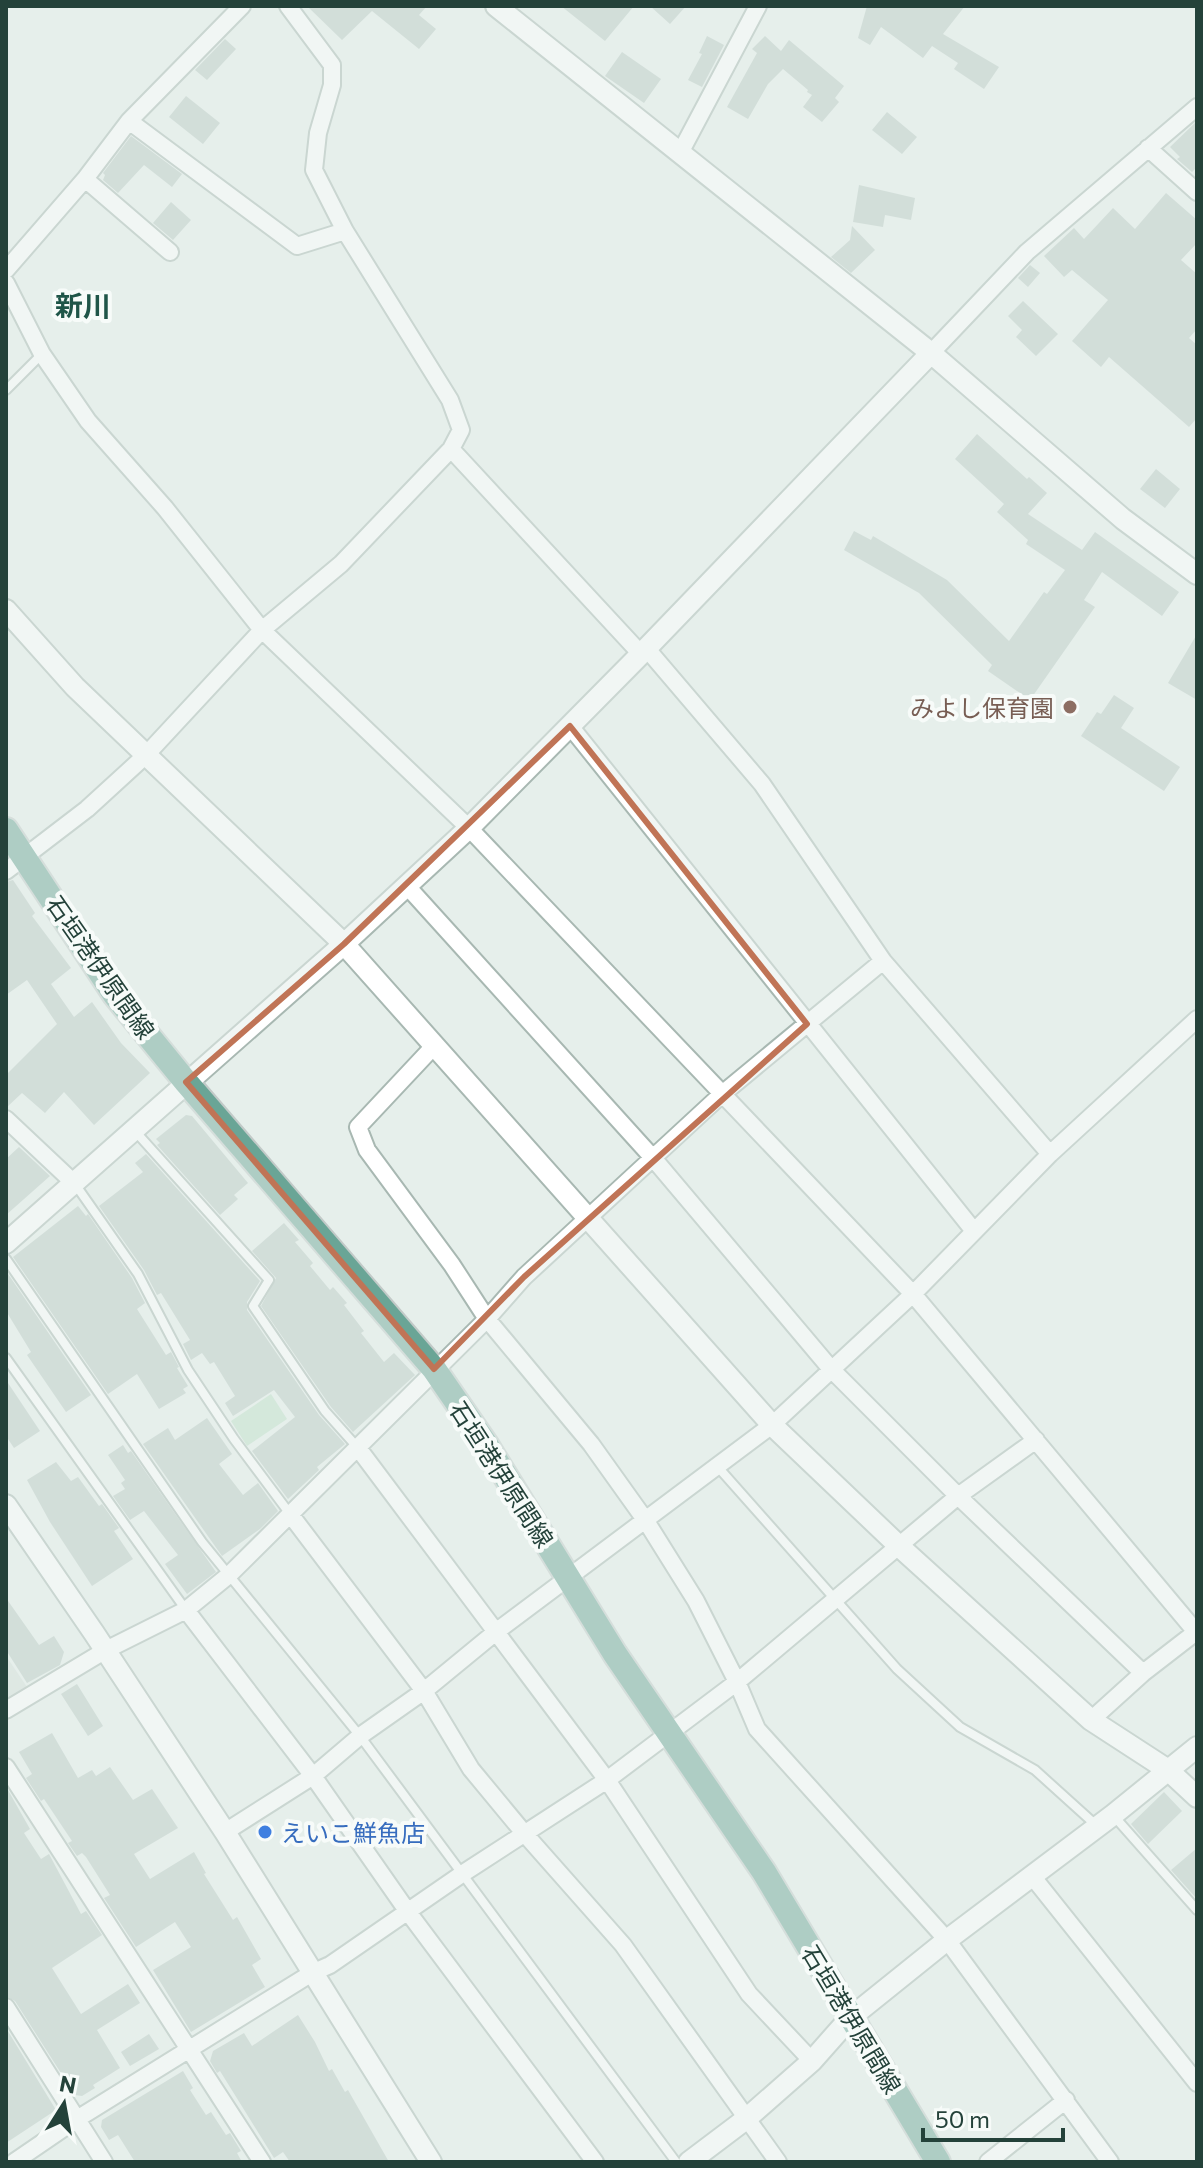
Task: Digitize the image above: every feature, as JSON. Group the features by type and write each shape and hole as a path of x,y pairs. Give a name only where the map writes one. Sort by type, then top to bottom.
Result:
{"main road":[{"name":"石垣港伊原間線","path":"6,830 15,864 115,995 186,1082 434,1369 487,1446 668,1734 764,1872 938,2162"}],"street":[{"path":"6,270 85,179 129,121 242,6"},
{"path":"15,864 87,809 146,755 262,630 341,564 451,449 461,430 450,400 345,231 314,170 318,133 332,85 332,65 288,6"},
{"path":"496,6 931,353 1123,519 1195,567"},
{"path":"680,153 758,6"},
{"path":"6,1243 344,944 469,828 644,652 1027,252 1197,107"},
{"path":"129,121 297,246 345,231"},
{"path":"1148,148 1197,192"},
{"path":"85,179 170,252"},
{"path":"6,283 42,354 88,421 165,508 262,630 469,828 913,1294 1197,1633 1143,1673 1091,1720"},
{"path":"451,449 644,652 762,784 883,961 1050,1154"},
{"path":"6,610 75,687 344,944 772,1425 900,1547 1091,1720 1168,1770 1197,1797"},
{"path":"570,726 974,1231"},
{"path":"406,885 653,1158 831,1369 1143,1673"},
{"path":"6,1710 106,1650 186,1610 229,1575 487,1319 524,1277 721,1095 883,961"},
{"path":"225,1832 313,1776 497,1631 772,1425 913,1294 1050,1154 1197,1019"},
{"path":"434,1046 358,1127 367,1150 452,1265 487,1319 591,1444 646,1521 696,1601 757,1729 947,1940 1110,2162"},
{"path":"6,1119 74,1183"},
{"path":"14,2162 77,2119 312,1973 330,1965 607,1780 737,1682 958,1496 1036,1440"},
{"path":"358,1448 607,1780 749,1994 812,2061"},
{"path":"6,1505 106,1650 225,1832 431,2162"},
{"path":"290,1514 424,1691 471,1769 623,1945 778,2162"},
{"path":"186,1610 313,1776 408,1912 595,2162"},
{"path":"689,2162 746,2119 812,2061 850,2018 1197,1747"},
{"path":"6,1767 262,2162"},
{"path":"1032,1876 1197,2083"},
{"path":"6,2007 104,2162"},
{"path":"988,2162 1066,2100"}],"lane":[{"path":"6,390 42,354"},
{"path":"134,1129 269,1280 253,1306 325,1411 358,1448"},
{"path":"74,1183 138,1274 202,1392 290,1514"},
{"path":"6,1259 193,1530 360,1736 676,2162"},
{"path":"6,1358 186,1610"},
{"path":"716,1465 897,1669 960,1727 1035,1770 1105,1821 1197,1910"}],"highlighted area":[{"path":"570,726 807,1024 524,1277 434,1369 186,1082 344,944"}],"shaded area":[{"path":"6,1656 27,1687 6,1701"}],"green space":[{"path":"271,1394 287,1419 247,1446 231,1421"}],"building":[{"path":"307,6 427,6 419,15 436,29 419,49 372,11 342,40"},
{"path":"561,6 634,6 605,41"},
{"path":"650,6 686,6 670,24"},
{"path":"867,6 965,6 943,34 999,67 984,89 954,69 958,63 932,46 923,58 881,27 870,45 858,38"},
{"path":"707,36 724,45 702,87 688,80 702,54 699,53"},
{"path":"765,36 781,51 789,40 844,86 835,98 839,102 822,122 803,107 812,95 783,69 768,84 748,119 727,107 757,53 752,49"},
{"path":"225,39 236,49 207,80 195,70"},
{"path":"622,52 661,79 644,103 605,76"},
{"path":"186,96 220,123 203,144 169,117"},
{"path":"887,112 917,137 902,154 872,130"},
{"path":"1197,121 1197,167 1192,172 1177,159 1180,157 1170,147"},
{"path":"131,136 182,174 172,187 144,165 118,193 103,180 103,173"},
{"path":"859,185 915,198 911,220 885,215 883,227 853,222"},
{"path":"1166,193 1197,220 1197,243 1181,260 1197,274 1197,329 1189,338 1197,345 1197,418 1189,427 1109,357 1101,367 1072,341 1108,300 1072,270 1064,277 1044,256 1074,228 1084,239 1113,208 1135,229"},
{"path":"171,202 191,220 173,240 153,223"},
{"path":"852,226 875,250 851,273 831,257 850,240"},
{"path":"1030,265 1040,273 1028,287 1018,278"},
{"path":"1023,301 1058,334 1036,356 1016,337 1022,330 1008,316"},
{"path":"977,434 1047,493 1028,514 1082,550 1095,532 1179,592 1162,616 1102,572 1084,600 1095,607 1030,700 988,671 992,665 919,593 844,550 854,531 871,540 873,536 947,580 1009,641 1044,592 1047,594 1065,570 1026,544 1028,540 997,512 1004,504 955,459"},
{"path":"1156,469 1180,489 1165,508 1140,489"},
{"path":"1197,634 1197,700 1168,683"},
{"path":"1114,695 1134,708 1121,728 1180,767 1164,791 1081,736 1097,712 1101,714"},
{"path":"13,880 35,913 32,916 71,968 51,984 74,1017 92,1002 121,1043 150,1073 94,1125 64,1092 45,1113 22,1093 6,1108 6,1075 57,1024 27,980 6,995 6,882"},
{"path":"186,1115 192,1116 248,1183 234,1195 238,1199 220,1215 157,1145 160,1143 156,1139"},
{"path":"19,1147 50,1176 6,1215 6,1159"},
{"path":"146,1154 260,1281 247,1302 247,1310 319,1415 345,1444 317,1467 319,1470 288,1499 252,1451 295,1417 274,1390 233,1416 225,1403 235,1396 214,1362 210,1364 202,1353 191,1360 183,1344 190,1340 161,1293 157,1295 144,1270 99,1206 143,1172 135,1163"},
{"path":"78,1206 86,1216 88,1214 132,1278 145,1303 137,1309 166,1355 171,1352 188,1386 183,1389 186,1393 159,1409 137,1374 108,1394 13,1257"},
{"path":"284,1223 313,1263 310,1266 330,1290 333,1287 347,1303 344,1305 364,1331 361,1333 384,1362 394,1353 415,1375 353,1432 331,1407 261,1306 276,1278 252,1251"},
{"path":"6,1271 91,1395 66,1412 27,1355 31,1352 6,1311"},
{"path":"6,1380 40,1431 14,1448 6,1436"},
{"path":"207,1418 232,1454 219,1464 243,1495 258,1483 278,1511 260,1529 222,1556 143,1444 168,1428 175,1440"},
{"path":"123,1445 128,1453 131,1451 216,1572 187,1594 165,1564 178,1555 144,1511 130,1520 113,1496 125,1489 121,1483 125,1480 108,1455"},
{"path":"56,1462 71,1481 78,1477 99,1506 102,1504 119,1528 114,1531 133,1559 92,1586 27,1480"},
{"path":"6,1598 39,1645 54,1636 64,1652 60,1665 27,1683 6,1650"},
{"path":"77,1684 103,1726 88,1736 61,1694"},
{"path":"52,1733 78,1778 92,1770 96,1776 110,1767 133,1800 152,1789 178,1828 134,1854 150,1879 194,1852 204,1874 233,1920 237,1917 261,1959 252,1965 265,1987 191,2032 153,1970 191,1947 175,1922 136,1947 104,1898 110,1895 86,1857 82,1853 77,1856 68,1843 72,1841 26,1778 32,1774 19,1752"},
{"path":"8,1790 30,1829 24,1833 41,1859 49,1854 81,1914 86,1911 102,1935 52,1968 81,2014 128,1984 140,2003 97,2030 120,2068 82,2096 75,2095 15,2001 6,1996"},
{"path":"1164,1792 1182,1811 1148,1844 1131,1824"},
{"path":"1197,1848 1197,1899 1171,1870"},
{"path":"298,2015 329,2071 332,2069 345,2092 348,2090 389,2162 290,2162 283,2152 274,2158 220,2071 217,2073 210,2061 213,2051 244,2033 252,2046"},
{"path":"6,2028 56,2110 6,2143"},
{"path":"149,2034 159,2049 130,2066 121,2052"},
{"path":"183,2071 193,2088 190,2090 206,2115 211,2112 226,2135 230,2133 241,2151 237,2153 242,2162 135,2162 118,2135 109,2140 101,2127 102,2120"}],"place":[{"name":"みよし保育園","path":"1070,707"},
{"name":"えいこ鮮魚店","path":"265,1832"}],"district":[{"name":"新川","path":"83,305"}]}
